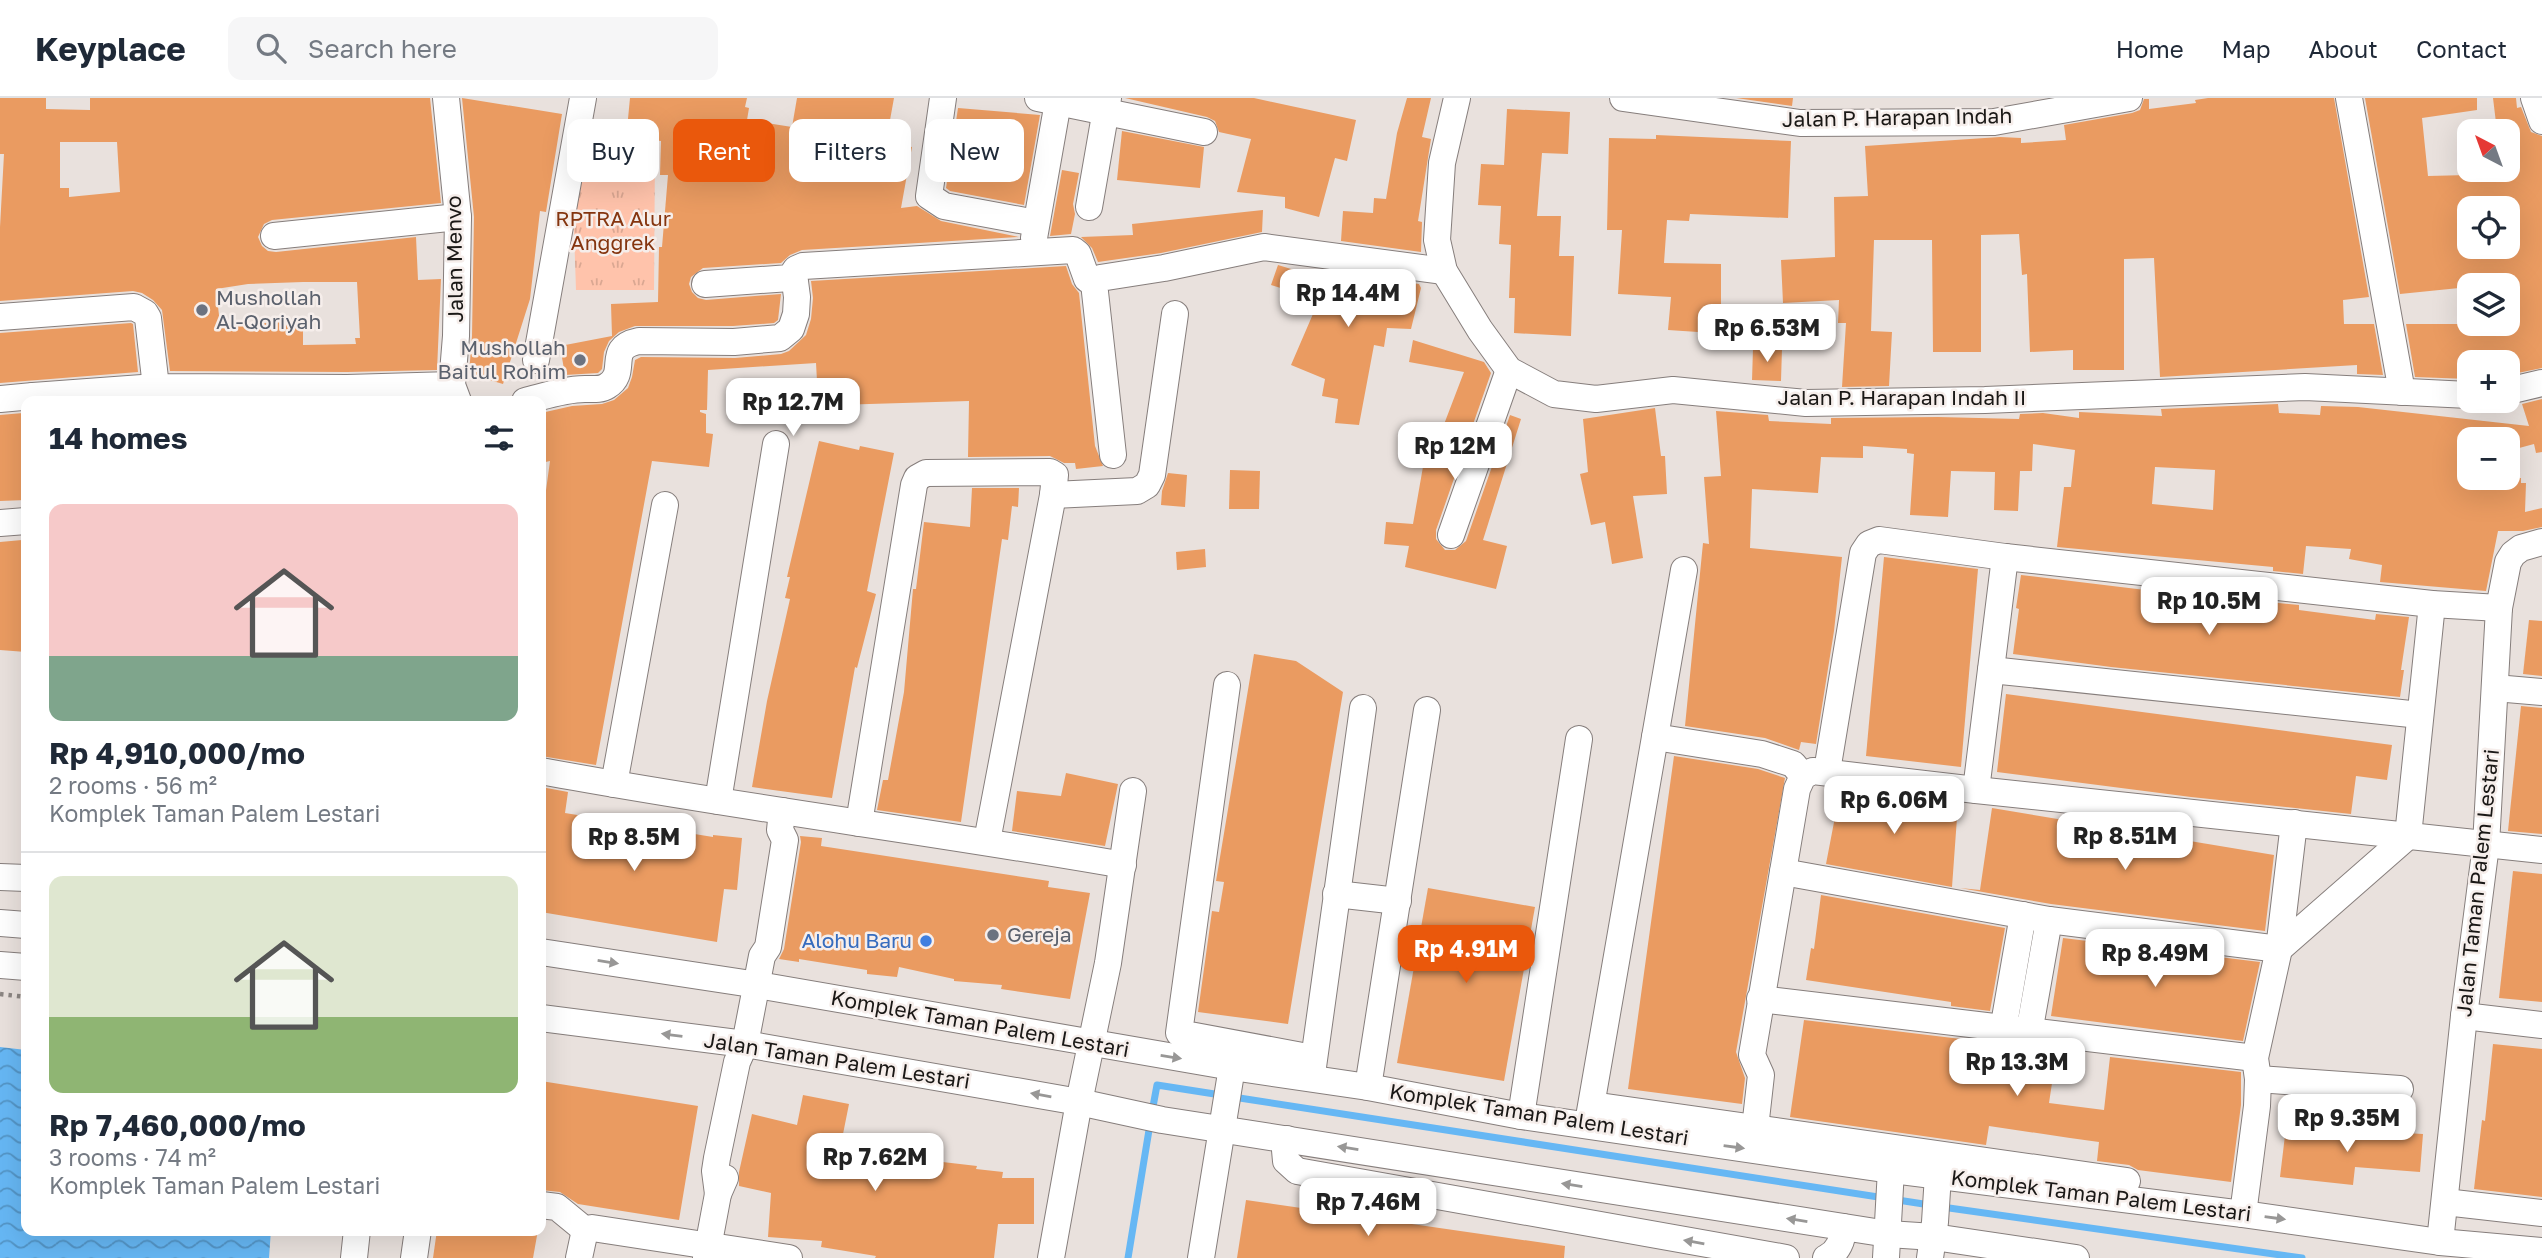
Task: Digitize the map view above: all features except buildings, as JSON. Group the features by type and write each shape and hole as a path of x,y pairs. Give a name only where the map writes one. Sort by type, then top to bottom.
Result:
{"street":[{"name":"Jalan Menvo","path":"55,396 156,387 346,394 455,393 458,217 446,98"},
{"path":"536,360 583,98"},
{"path":"943,98 929,196 944,206 1036,223"},
{"name":"Jalan P. Harapan Indah II","path":"1457,98 1442,163 1437,240 1444,271 1480,330 1509,370 1554,394 1596,399 1672,390 1806,403 1985,400 2305,387 2457,394"},
{"name":"Jalan P. Harapan Indah","path":"1623,98 1712,105 1800,123 2116,99"},
{"path":"2349,98 2402,392"},
{"path":"2534,98 2542,121"},
{"path":"1032,253 1048,100 1107,104 1204,132"},
{"path":"1088,207 1107,104"},
{"path":"274,236 458,217"},
{"path":"1094,283 1100,278 1264,247 1444,271"},
{"path":"545,396 572,389 607,387 617,374 619,352 627,343 734,342 780,338 791,329 796,314 794,274 796,268 803,266 1076,251 1087,279 1094,283"},
{"path":"705,284 790,278 794,274"},
{"path":"1094,283 1113,455"},
{"path":"0,317 129,307 140,309 148,318 156,387"},
{"path":"1053,495 1137,491 1147,485 1152,475 1175,314"},
{"path":"1451,535 1509,370"},
{"path":"2520,388 2542,383"},
{"name":"Jalan Menvo","path":"0,399 21,398"},
{"path":"718,801 776,444"},
{"path":"859,823 914,485 918,478 926,473 1050,472 1055,475 1056,480 987,841"},
{"path":"614,784 665,505"},
{"path":"0,523 21,521"},
{"path":"1755,1128 1761,1075 1752,1055 1797,789 1815,774 1863,553 1870,544 1879,540 2004,557 2432,604 2499,608"},
{"path":"2513,554 2521,548 2542,542"},
{"path":"2513,554 2542,556"},
{"name":"Jalan Taman Palem Lestari","path":"2440,1242 2464,1016 2486,845 2499,608 2508,562 2513,554"},
{"path":"1976,790 2004,557"},
{"path":"1684,569 1590,1115 1755,1128 1891,1167 2244,1205 2257,1106 2257,1068 2279,949 2294,823"},
{"path":"1783,872 2022,915 2279,949 2408,836 2432,604"},
{"path":"1991,670 2420,715"},
{"path":"1227,685 1179,1033 1313,1069 1363,708"},
{"path":"2495,688 2542,692"},
{"path":"1368,1087 1427,710"},
{"path":"1656,737 1762,754 1815,774 2542,850"},
{"path":"1521,1116 1579,739"},
{"path":"546,772 718,801 781,821 859,823 987,841 1124,866"},
{"path":"1051,1258 1079,1102 1093,1044 1124,866 1133,791"},
{"path":"706,1252 718,1194 715,1171 717,1158 737,1062 745,1044 758,985 762,956 756,943 774,837 781,821"},
{"path":"0,877 21,878"},
{"path":"1336,894 1398,901"},
{"path":"2016,1031 2022,915"},
{"path":"2016,1031 2049,919"},
{"path":"0,923 21,925"},
{"name":"Komplek Taman Palem Lestari","path":"546,953 758,985 1093,1044 1231,1075 1313,1069 1368,1087 1521,1116 1590,1115 1891,1167 1937,1180 2244,1205 2440,1242 2542,1251"},
{"path":"0,965 21,967"},
{"path":"1760,999 2016,1031 2400,1089"},
{"path":"2464,1016 2542,1025"},
{"name":"Jalan Taman Palem Lestari","path":"546,1019 745,1044 1162,1119 1222,1120"},
{"path":"1201,1258 1231,1075"},
{"path":"1222,1120 1287,1139 1843,1227 1888,1237 1933,1239 1970,1250 2076,1258"},
{"path":"1287,1139 1286,1161 1297,1171 1786,1258"},
{"path":"1888,1237 1891,1167"},
{"path":"1933,1239 1937,1180"},
{"path":"2445,1202 2542,1213"},
{"path":"546,1206 557,1208 585,1230"},
{"path":"1826,1258 1834,1254 1843,1236 1843,1227"},
{"path":"585,1230 592,1228 706,1252 789,1258"},
{"path":"579,1258 585,1230"},
{"path":"354,1258 357,1236"},
{"path":"414,1258 417,1236"}],"path":[{"path":"0,994 21,996"}],"green space":[{"name":"RPTRA Alur Anggrek","path":"578,182 655,182 654,290 576,290 574,230"}],"water":[{"path":"0,1047 21,1049 21,1236 271,1236 269,1258 0,1258"}],"waterway":[{"path":"1152,1112 1157,1085 1221,1095"},
{"path":"1233,1097 1930,1205"},
{"path":"1128,1258 1150,1124"},
{"path":"1942,1207 2302,1258"}],"place":[{"name":"Mushollah Al-Qoriyah","path":"202,310"},
{"name":"Mushollah Baitul Rohim","path":"580,360"},
{"name":"Gereja","path":"993,935"},
{"name":"Alohu Baru","path":"926,941"}]}
